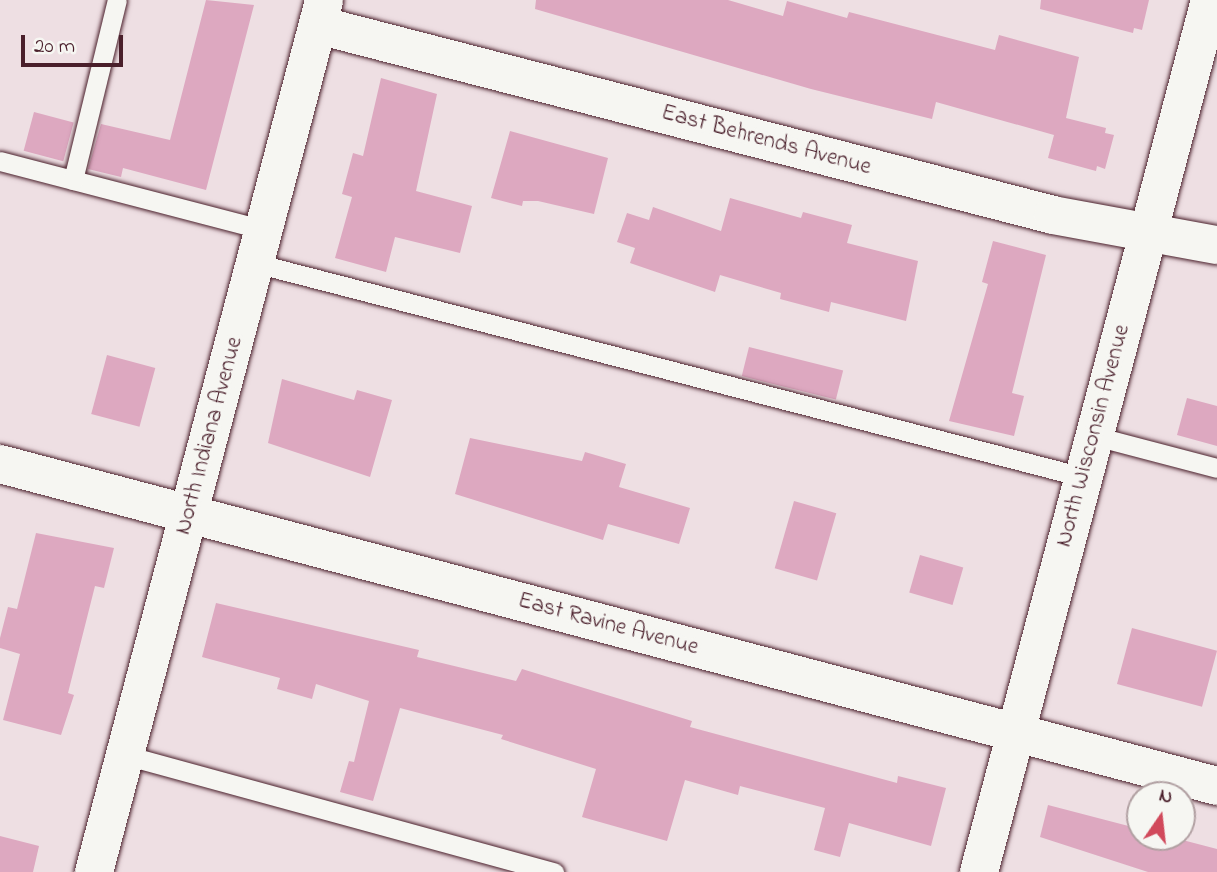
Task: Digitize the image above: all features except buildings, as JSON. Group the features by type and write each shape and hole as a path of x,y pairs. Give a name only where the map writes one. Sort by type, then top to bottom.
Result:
{"street":[{"name":"North Wisconsin Avenue","path":"979,872 1210,0"},
{"name":"East Behrends Avenue","path":"321,12 1053,215 1217,245"},
{"name":"North Indiana Avenue","path":"94,872 321,12"},
{"name":"East Ravine Avenue","path":"0,464 1217,786"}],"lane":[{"path":"73,180 117,0"},
{"path":"0,161 73,180 260,247 1083,477"},
{"path":"1095,436 1217,468"},
{"path":"125,755 554,872"}]}
